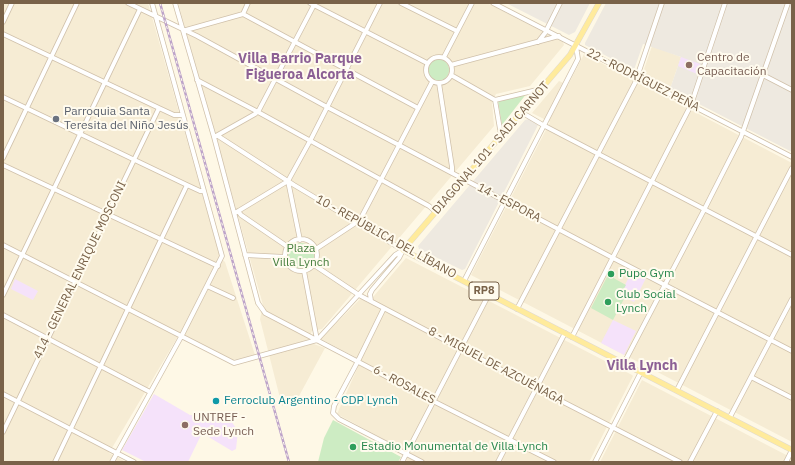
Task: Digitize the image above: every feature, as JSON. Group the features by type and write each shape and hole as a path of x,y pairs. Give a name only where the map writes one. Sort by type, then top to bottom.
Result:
{"main road":[{"name":"DIAGONAL 101 - SADI CARNOT","path":"404,250 570,55 599,3"},
{"name":"10 - REPÚBLICA DEL LÍBANO","path":"404,250 624,363"},
{"name":"RP8","path":"624,363 792,450"}],"street":[{"path":"3,22 12,3"},
{"path":"3,158 77,3"},
{"name":"14 - ESPORA","path":"128,3 184,29 327,107 665,286 792,351"},
{"path":"112,462 181,337 222,258 152,3"},
{"path":"180,3 176,5 184,29 197,80 216,136 236,212 245,256 285,257"},
{"path":"242,14 248,3"},
{"path":"236,212 288,181 380,3"},
{"path":"401,3 457,31"},
{"path":"444,57 472,3"},
{"name":"22 - RODRÍGUEZ PEÑA","path":"493,3 792,157"},
{"path":"538,42 547,30 560,3"},
{"path":"517,308 637,77 662,3"},
{"path":"572,337 691,105 726,3"},
{"path":"624,363 743,132 788,3"},
{"path":"216,136 258,112 313,4 427,63"},
{"path":"3,295 140,8"},
{"path":"184,29 242,14 418,108"},
{"path":"3,34 174,115 183,115"},
{"path":"451,65 559,36"},
{"path":"464,281 578,59 576,46"},
{"path":"432,57 444,57 451,65 451,75 446,81 439,83 432,82 425,71 427,63 432,57"},
{"path":"451,75 495,100 542,89"},
{"path":"763,75 792,90"},
{"path":"197,80 429,206 436,212"},
{"path":"316,249 361,218 432,82"},
{"path":"439,83 452,173"},
{"path":"3,97 187,185 200,191 204,191"},
{"path":"495,100 501,135"},
{"name":"414 - GENERAL ENRIQUE MOSCONI","path":"3,432 159,108"},
{"path":"521,112 756,238 792,255"},
{"name":"10 - REPÚBLICA DEL LÍBANO","path":"216,136 404,250"},
{"path":"3,165 55,188 218,266"},
{"path":"677,390 792,168"},
{"path":"288,181 300,240"},
{"path":"55,462 187,185"},
{"path":"236,212 288,248"},
{"path":"300,240 308,241 312,244 316,249 317,256 314,265 304,271 298,271 292,268 287,263 285,257 288,248 294,241 300,240"},
{"path":"3,245 233,363 317,340 304,271"},
{"name":"DIAGONAL 101 - SADI CARNOT","path":"317,340 395,255 404,250"},
{"name":"DIAGONAL 101 - SADI CARNOT","path":"371,301 370,294 372,290 404,250"},
{"name":"6 - ROSALES","path":"245,256 258,303 265,313 433,401 554,462"},
{"name":"8 - MIGUEL DE AZCUÉNAGA","path":"314,265 359,295 680,462"},
{"path":"207,286 233,298"},
{"path":"402,462 489,294"},
{"path":"730,417 770,339 791,302"},
{"path":"384,308 334,406 333,413 339,419 422,462"},
{"path":"3,315 150,392"},
{"path":"498,462 565,333"},
{"path":"595,462 641,372"},
{"path":"751,377 792,398"},
{"path":"3,394 134,462"},
{"path":"690,462 717,411"},
{"path":"786,462 792,450"}],"shaded area":[{"path":"3,3 148,3 220,257 225,262 255,355 233,360 180,333 109,453 126,462 3,462"},
{"path":"178,3 487,3 563,42 564,45 530,86 496,94 492,102 494,126 322,329 312,331 309,338 311,343 325,348 299,396 282,406 260,319 263,305"},
{"path":"506,3 590,3 575,32 569,35"},
{"path":"606,3 792,3 792,152 670,89 681,57 643,44 634,70 585,45"},
{"path":"652,46 681,57 670,89 642,75"},
{"path":"584,54 792,163 792,442 471,275 550,122 532,113 559,81 568,85"},
{"name":"Centro de Capacitación","path":"681,57 700,64 697,74 678,66"},
{"path":"529,119 538,125 465,269 462,270 419,249 418,246 525,120"},
{"path":"406,258 633,376 589,462 405,462 409,453 337,414 361,360 321,339 361,298 368,303"},
{"path":"632,271 646,278 634,302 620,295"},
{"path":"15,279 38,291 33,300 11,289"},
{"path":"613,320 636,331 624,355 601,343"},
{"path":"642,380 792,458 792,462 600,462"},
{"name":"UNTREF - Sede Lynch","path":"154,394 190,415 229,418 238,431 236,449 232,451 202,433 188,462 146,462 122,450"}],"green space":[{"path":"438,59 446,62 449,70 446,78 438,81 430,78 427,70 430,62"},
{"path":"527,93 502,125 498,101"},
{"name":"Plaza Villa Lynch","path":"301,243 310,247 314,256 310,265 301,269 292,265 288,256 292,247"},
{"name":"Club Social Lynch","path":"608,275 626,285 621,294 625,297 613,320 591,308"},
{"name":"Estadio Monumental de Villa Lynch","path":"333,420 401,457 398,462 318,462 324,438"}],"railway":[{"path":"160,3 289,462"}],"place":[{"name":"Centro de Capacitación","path":"689,65"},
{"name":"Parroquia Santa Teresita del Niño Jesús","path":"56,119"},
{"name":"Pupo Gym","path":"611,274"},
{"name":"Club Social Lynch","path":"608,302"},
{"name":"Ferroclub Argentino - CDP Lynch","path":"216,401"},
{"name":"UNTREF - Sede Lynch","path":"185,425"},
{"name":"Estadio Monumental de Villa Lynch","path":"353,447"}],"district":[{"name":"Villa Barrio Parque Figueroa Alcorta","path":"300,68"},
{"name":"Villa Lynch","path":"642,366"}]}
